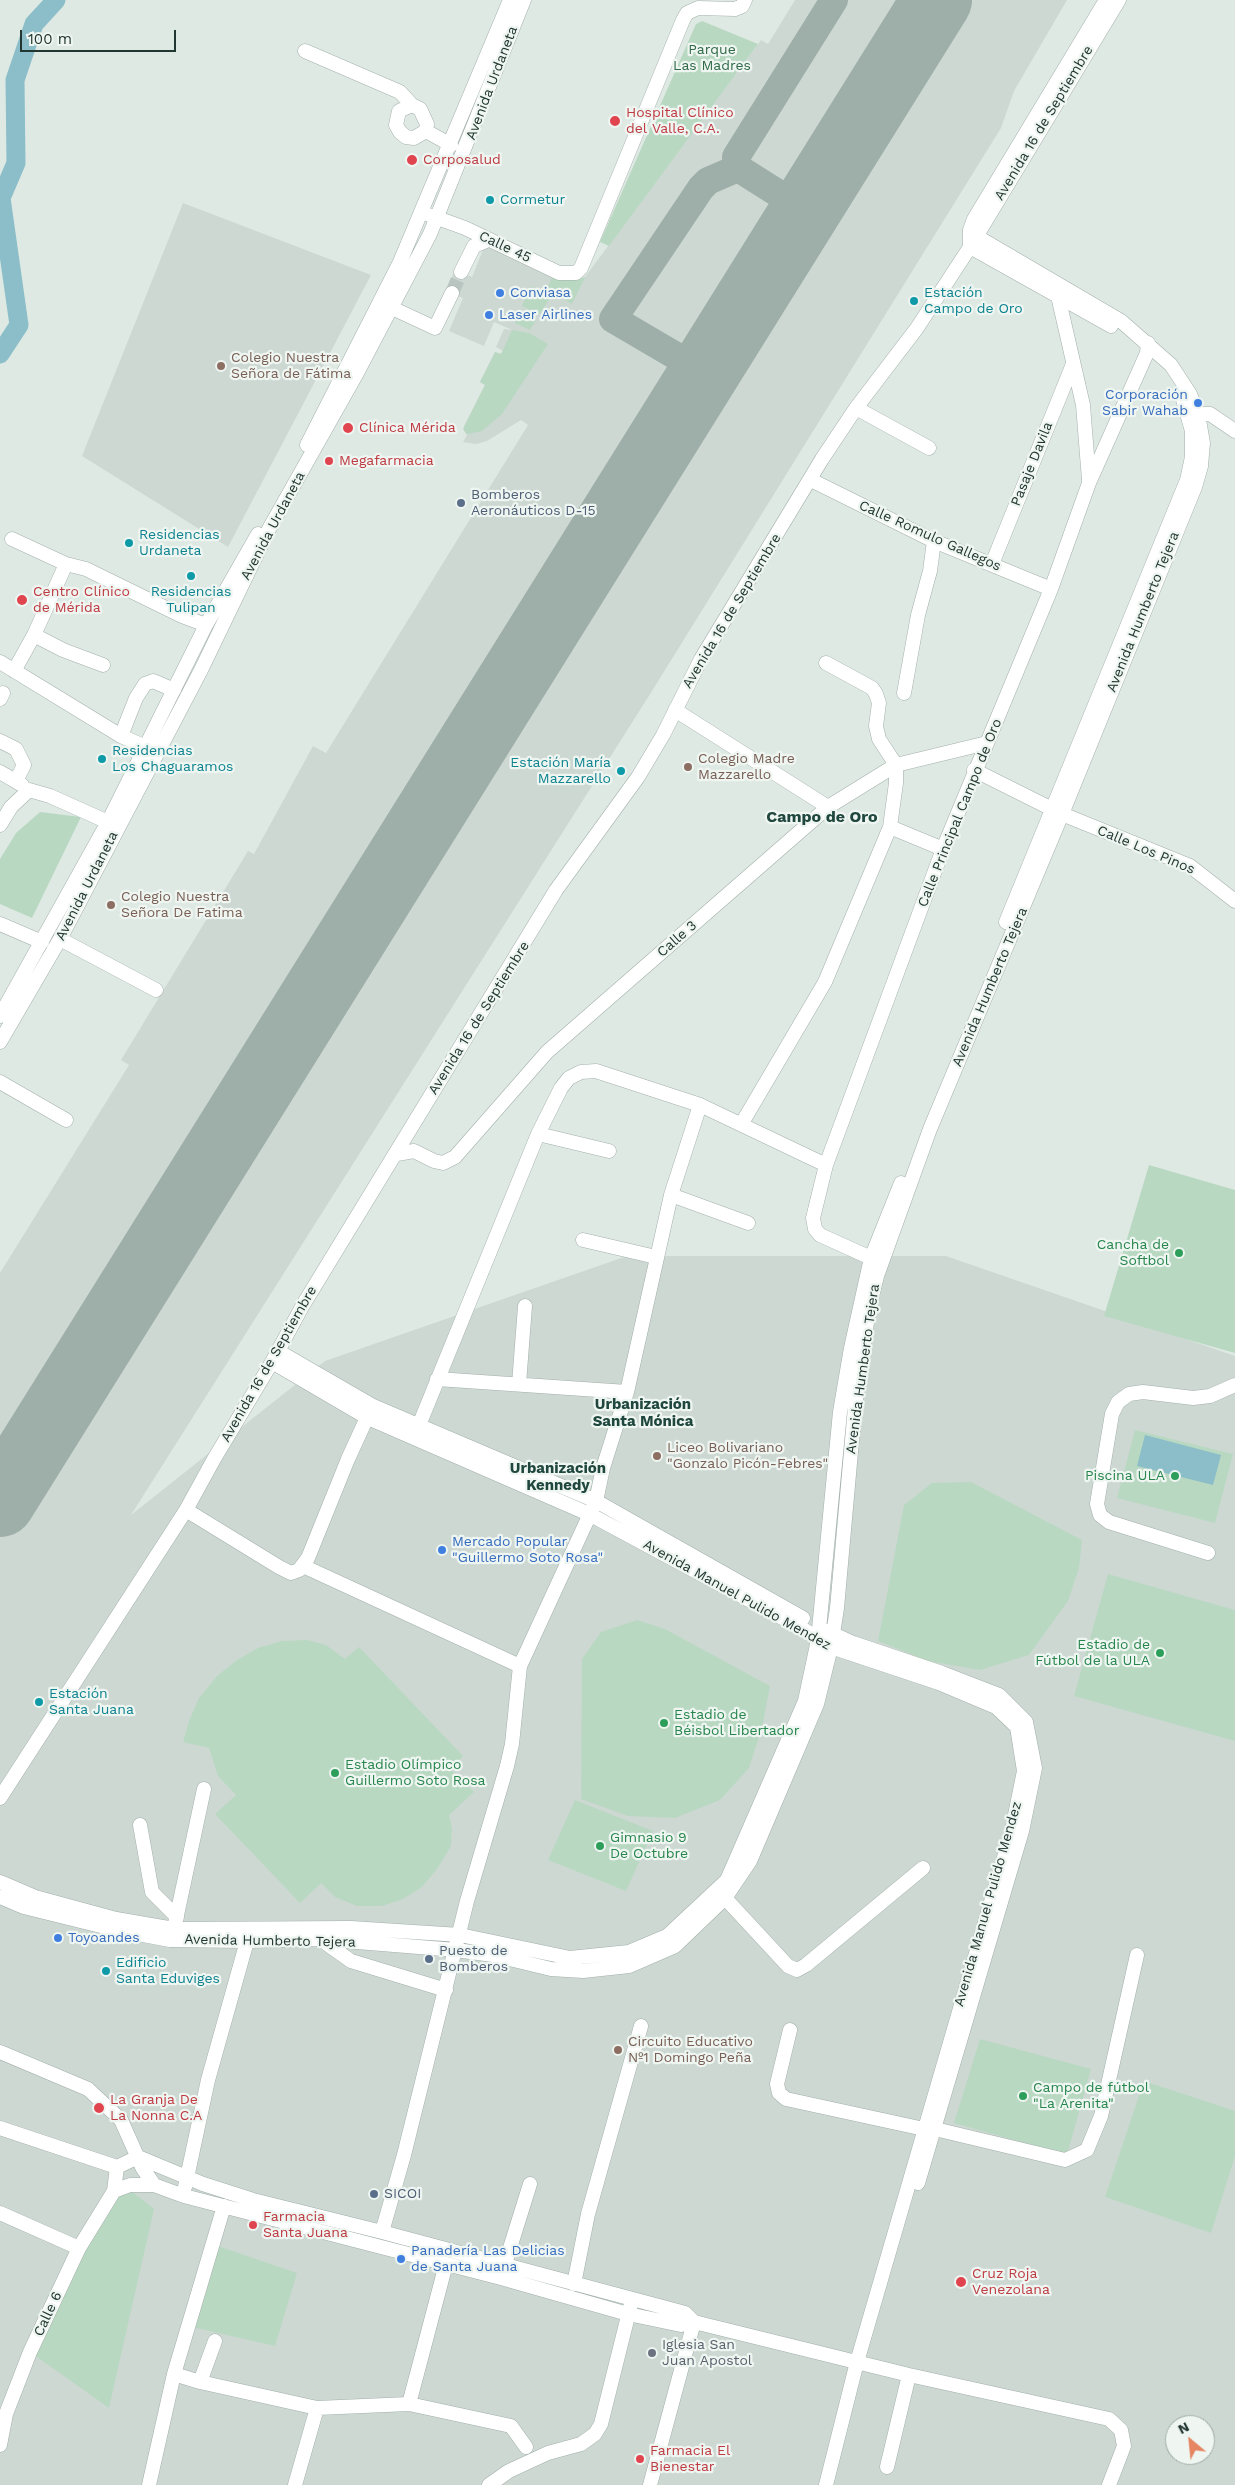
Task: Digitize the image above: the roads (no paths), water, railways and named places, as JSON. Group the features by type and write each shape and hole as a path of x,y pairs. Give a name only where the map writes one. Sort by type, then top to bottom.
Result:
{"street":[{"name":"Avenida Urdaneta","path":"0,1016 108,822 206,625 295,467 400,262 451,145 510,0"},
{"name":"Avenida Urdaneta","path":"0,1042 60,939 201,670 270,529 392,308 437,218 524,0"},
{"name":"Avenida 16 de Septiembre","path":"973,242 970,230 974,219 1106,0"},
{"name":"Avenida 16 de Septiembre","path":"0,1798 186,1510 303,1305 397,1154 556,890 638,777 701,659 811,480 856,408 917,328 973,242 1119,0"},
{"name":"Calle 45","path":"422,212 465,228 560,273 572,273 581,268 683,20 688,13 698,8 725,10 744,3"},
{"path":"305,52 400,92 412,105 420,109 427,124 426,131"},
{"path":"412,105 399,111 396,125 406,137 414,138 426,131"},
{"path":"426,131 451,145"},
{"path":"460,272 474,246 488,240"},
{"name":"Avenida Humberto Tejera","path":"0,1897 24,1906 117,1930 161,1938 248,1935 351,1928 460,1935 570,1958 630,1952 668,1936 727,1880 805,1701 818,1634 840,1412 871,1258 1195,487 1201,466 1203,443 1198,414 1182,379 1171,365 1116,328 1058,296 973,242"},
{"name":"Avenida Humberto Tejera","path":"0,1882 35,1898 116,1919 175,1923 248,1935 456,1950 492,1955 551,1969 583,1971 629,1966 675,1946 725,1898 750,1861 813,1713 832,1641 855,1408 869,1308 877,1276 930,1129 1187,480 1192,457 1192,431 1186,406 1168,374 1122,321 973,242"},
{"path":"392,308 435,328 452,293"},
{"path":"1058,296 1083,405 1089,483"},
{"name":"Calle Principal Campo de Oro","path":"871,1258 820,1235 815,1229 813,1218 826,1165 974,770 1052,589 1089,483 1147,348"},
{"name":"Pasaje Davila","path":"992,564 1073,364"},
{"path":"856,408 929,448"},
{"path":"1198,414 1210,414 1235,431"},
{"name":"Calle Romulo Gallegos","path":"811,480 934,540 1052,589"},
{"path":"12,539 66,564 86,569 182,616 206,625"},
{"path":"904,694 918,615 930,571 934,540"},
{"path":"14,671 34,635 66,564"},
{"path":"34,635 63,650 102,665"},
{"path":"0,662 121,736 146,746"},
{"path":"742,1123 825,982 890,827 896,789 896,765 879,739 876,726 879,704 876,694 872,688 826,663"},
{"path":"121,736 136,698 145,684 153,681 174,690"},
{"path":"675,710 828,807"},
{"path":"0,741 16,749 24,765 16,781"},
{"name":"Calle 3","path":"397,1154 414,1151 434,1162 443,1163 455,1157 548,1052 828,807 896,765 987,743"},
{"name":"Calle Los Pinos","path":"974,770 1057,812 1190,866 1235,901"},
{"path":"0,772 29,790 50,796 108,822"},
{"path":"0,825 11,807 29,790"},
{"path":"890,827 943,849"},
{"path":"0,924 42,942"},
{"path":"60,939 156,990"},
{"path":"818,1634 596,1501 416,1432 538,1134 561,1088 569,1078 581,1072 596,1071 700,1105 742,1123 826,1165"},
{"path":"0,1082 66,1120"},
{"path":"382,2232 446,1990 467,1901 507,1766 512,1744 520,1666 596,1501 603,1468 627,1392 671,1195 700,1105"},
{"path":"538,1134 609,1151"},
{"path":"671,1195 748,1223"},
{"path":"583,1240 656,1257"},
{"path":"519,1384 525,1306"},
{"name":"Avenida Manuel Pulido Mendez","path":"275,1357 369,1412 416,1432 589,1514 803,1628 996,1707 1017,1727 1024,1771 1012,1830 929,2129 857,2362 826,2485"},
{"path":"437,1379 627,1392"},
{"path":"1208,1553 1109,1522 1100,1514 1097,1504 1112,1414 1118,1402 1128,1394 1143,1392 1193,1398 1210,1396 1235,1384"},
{"path":"186,1510 291,1573 304,1566 369,1412"},
{"path":"304,1566 520,1666"},
{"path":"175,1923 204,1790"},
{"path":"140,1825 152,1892 175,1923"},
{"path":"725,1898 788,1966 797,1970 806,1966 924,1868"},
{"path":"184,2196 208,2080 236,1986 248,1935"},
{"path":"320,1939 351,1961 446,1990"},
{"path":"790,2030 777,2084 779,2093 786,2099 1065,2160 1087,2150 1101,2116 1137,1955"},
{"path":"574,2284 588,2214 641,2026"},
{"path":"0,2052 88,2089 121,2120 138,2157 154,2185"},
{"path":"0,2128 117,2167 138,2157 187,2178 253,2200 505,2264 574,2284 681,2325 694,2322 909,2375 1109,2419 1121,2430 1124,2446 1109,2485"},
{"path":"117,2167 114,2191 130,2185 154,2185 184,2196 446,2264 630,2307"},
{"path":"505,2264 530,2184"},
{"name":"Calle 6","path":"1,2436 6,2414 30,2352 79,2248 114,2191"},
{"path":"149,2485 174,2374 224,2206"},
{"path":"0,2212 79,2248"},
{"path":"409,2404 446,2264"},
{"path":"489,2485 509,2471 548,2453 581,2444 596,2434 601,2424 630,2307"},
{"path":"650,2485 694,2322"},
{"path":"200,2382 215,2341"},
{"path":"174,2374 200,2382 317,2408 409,2404 511,2426 526,2447"},
{"path":"887,2466 909,2375"},
{"path":"295,2485 317,2408"}],"water":[{"path":"1145,1435 1221,1455 1213,1485 1137,1466"}],"waterway":[{"path":"0,354 19,325 1,198 16,163 15,80 34,24 56,0"}],"tunnel":[{"path":"452,293 461,272"}],"place":[{"name":"Hospital Clínico del Valle, C.A.","path":"615,121"},
{"name":"Corposalud","path":"412,160"},
{"name":"Cormetur","path":"490,200"},
{"name":"Conviasa","path":"500,293"},
{"name":"Estación Campo de Oro","path":"914,301"},
{"name":"Laser Airlines","path":"489,315"},
{"name":"Colegio Nuestra Señora de Fátima","path":"221,366"},
{"name":"Corporación Sabir Wahab","path":"1198,403"},
{"name":"Clínica Mérida","path":"348,428"},
{"name":"Megafarmacia","path":"329,461"},
{"name":"Bomberos Aeronáuticos D-15","path":"461,503"},
{"name":"Residencias Urdaneta","path":"129,543"},
{"name":"Residencias Tulipan","path":"191,576"},
{"name":"Centro Clínico de Mérida","path":"22,600"},
{"name":"Residencias Los Chaguaramos","path":"102,759"},
{"name":"Colegio Madre Mazzarello","path":"688,767"},
{"name":"Estación María Mazzarello","path":"621,771"},
{"name":"Colegio Nuestra Señora De Fatima","path":"111,905"},
{"name":"Cancha de Softbol","path":"1179,1253"},
{"name":"Liceo Bolivariano \"Gonzalo Picón-Febres\"","path":"657,1456"},
{"name":"Piscina ULA","path":"1175,1476"},
{"name":"Mercado Popular \"Guillermo Soto Rosa\"","path":"442,1550"},
{"name":"Estadio de Fútbol de la ULA","path":"1160,1653"},
{"name":"Estación Santa Juana","path":"39,1702"},
{"name":"Estadio de Béisbol Libertador","path":"664,1723"},
{"name":"Estadio Olímpico Guillermo Soto Rosa","path":"335,1773"},
{"name":"Gimnasio 9 De Octubre","path":"600,1846"},
{"name":"Toyoandes","path":"58,1938"},
{"name":"Puesto de Bomberos","path":"429,1959"},
{"name":"Edificio Santa Eduviges","path":"106,1971"},
{"name":"Circuito Educativo Nº1 Domingo Peña","path":"618,2050"},
{"name":"Campo de fútbol \"La Arenita\"","path":"1023,2096"},
{"name":"La Granja De La Nonna C.A","path":"99,2108"},
{"name":"SICOI","path":"374,2194"},
{"name":"Farmacia Santa Juana","path":"253,2225"},
{"name":"Panadería Las Delicias de Santa Juana","path":"401,2259"},
{"name":"Cruz Roja Venezolana","path":"961,2282"},
{"name":"Iglesia San Juan Apostol","path":"652,2353"},
{"name":"Farmacia El Bienestar","path":"640,2459"}],"district":[{"name":"Campo de Oro","path":"822,817"},
{"name":"Urbanización Santa Mónica","path":"643,1414"},
{"name":"Urbanización Kennedy","path":"558,1478"}],"park label":[{"name":"Parque Las Madres","path":"712,58"}]}
